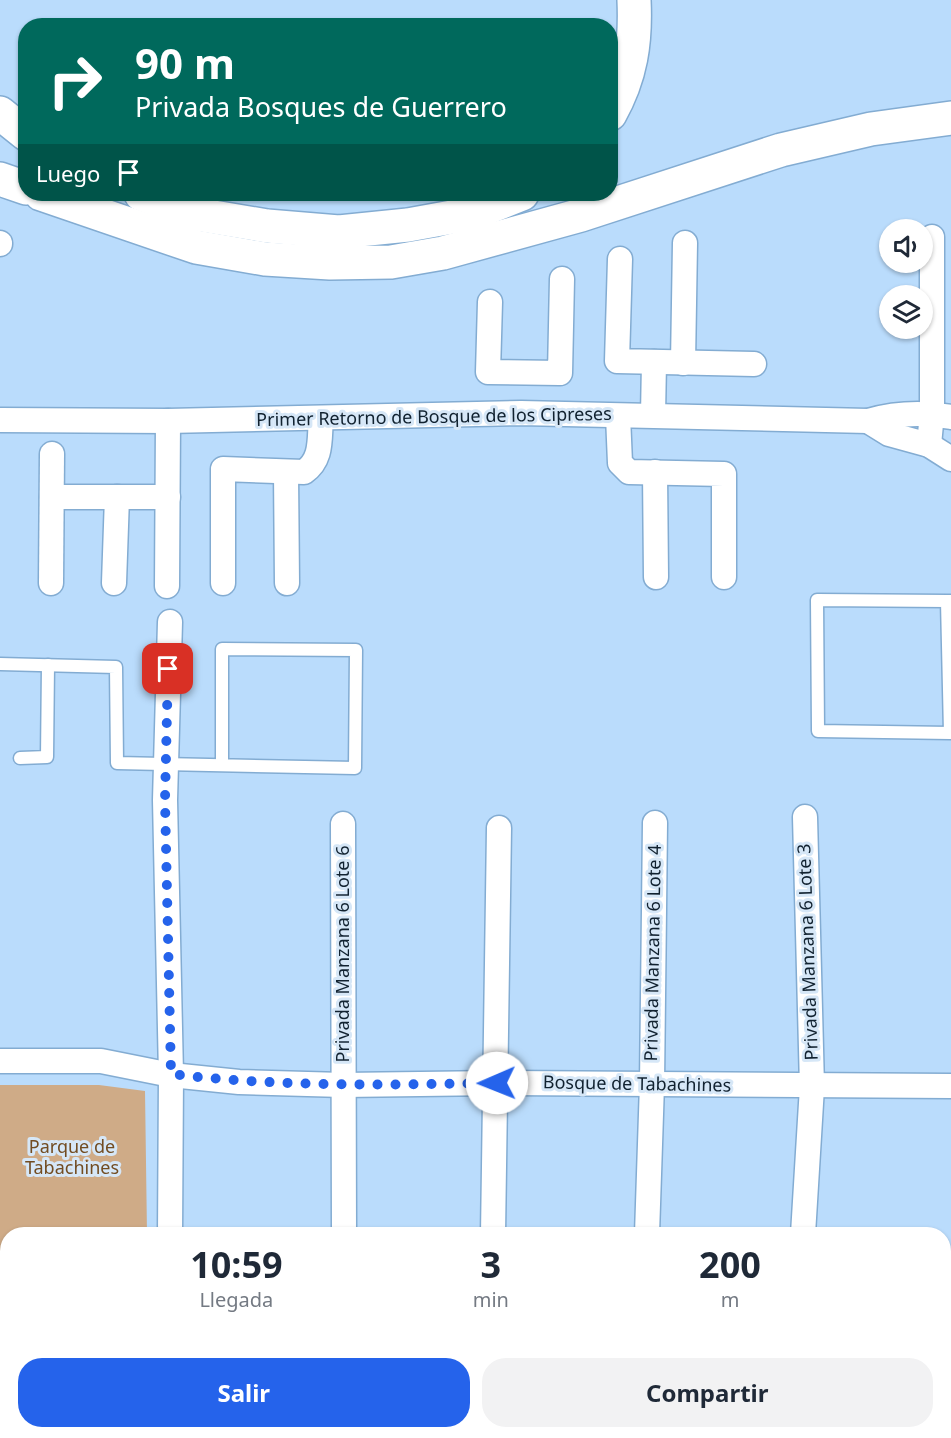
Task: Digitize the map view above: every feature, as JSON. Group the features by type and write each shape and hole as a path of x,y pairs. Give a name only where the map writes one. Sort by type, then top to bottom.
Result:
{"highway":[{"path":"618,96 631,67 636,34 634,0"},
{"path":"0,113 18,128"},
{"path":"61,201 196,247 265,259 330,263 391,262 443,254 581,215 781,150 871,129 951,118"},
{"path":"0,179 18,185"},
{"path":"160,201 196,214 267,226 339,232 408,225 474,213 504,201"}],"street":[{"path":"683,363 685,243"},
{"path":"928,445 941,415 933,257"},
{"path":"620,259 617,361 754,364"},
{"path":"490,302 488,372 560,373 561,279"},
{"path":"653,415 654,362"},
{"path":"521,413 524,374"},
{"name":"Primer Retorno de Bosque de los Cipreses","path":"0,420 168,421 521,413 868,422 892,414 941,415"},
{"path":"618,416 620,463 629,472 724,474 724,577"},
{"path":"224,583 223,469 304,472 314,465 318,457 321,418"},
{"path":"167,586 168,421"},
{"name":"Primer Retorno de Bosque de los Cipreses","path":"868,422 889,435 928,445 951,459"},
{"path":"51,583 52,454"},
{"path":"656,472 656,577"},
{"path":"286,473 287,583"},
{"path":"52,497 168,496"},
{"path":"114,584 117,497"},
{"path":"170,622 166,764 171,1074 170,1227"},
{"name":"Privada Manzana 6 Lote 3","path":"803,1227 812,1087 805,817"},
{"name":"Privada Manzana 6 Lote 4","path":"647,1227 652,1084 655,823"},
{"name":"Privada Manzana 6 Lote 6","path":"343,824 344,1227"},
{"path":"494,1227 499,828"},
{"name":"Bosque de Tabachines","path":"0,1061 101,1061 171,1074 239,1082 343,1085 497,1083 812,1087 951,1086"}],"lane":[{"path":"817,600 949,601 950,733 818,731 817,600"},
{"path":"0,663 116,667 117,763 355,768 356,650 222,649 222,765"},
{"path":"20,758 47,757 48,665"}],"green space":[{"name":"Parque de Tabachines","path":"0,1085 99,1085 145,1091 147,1227 0,1227"}],"route":[{"path":"168,669 165,800 171,1074 239,1082 343,1085 497,1083"}]}
